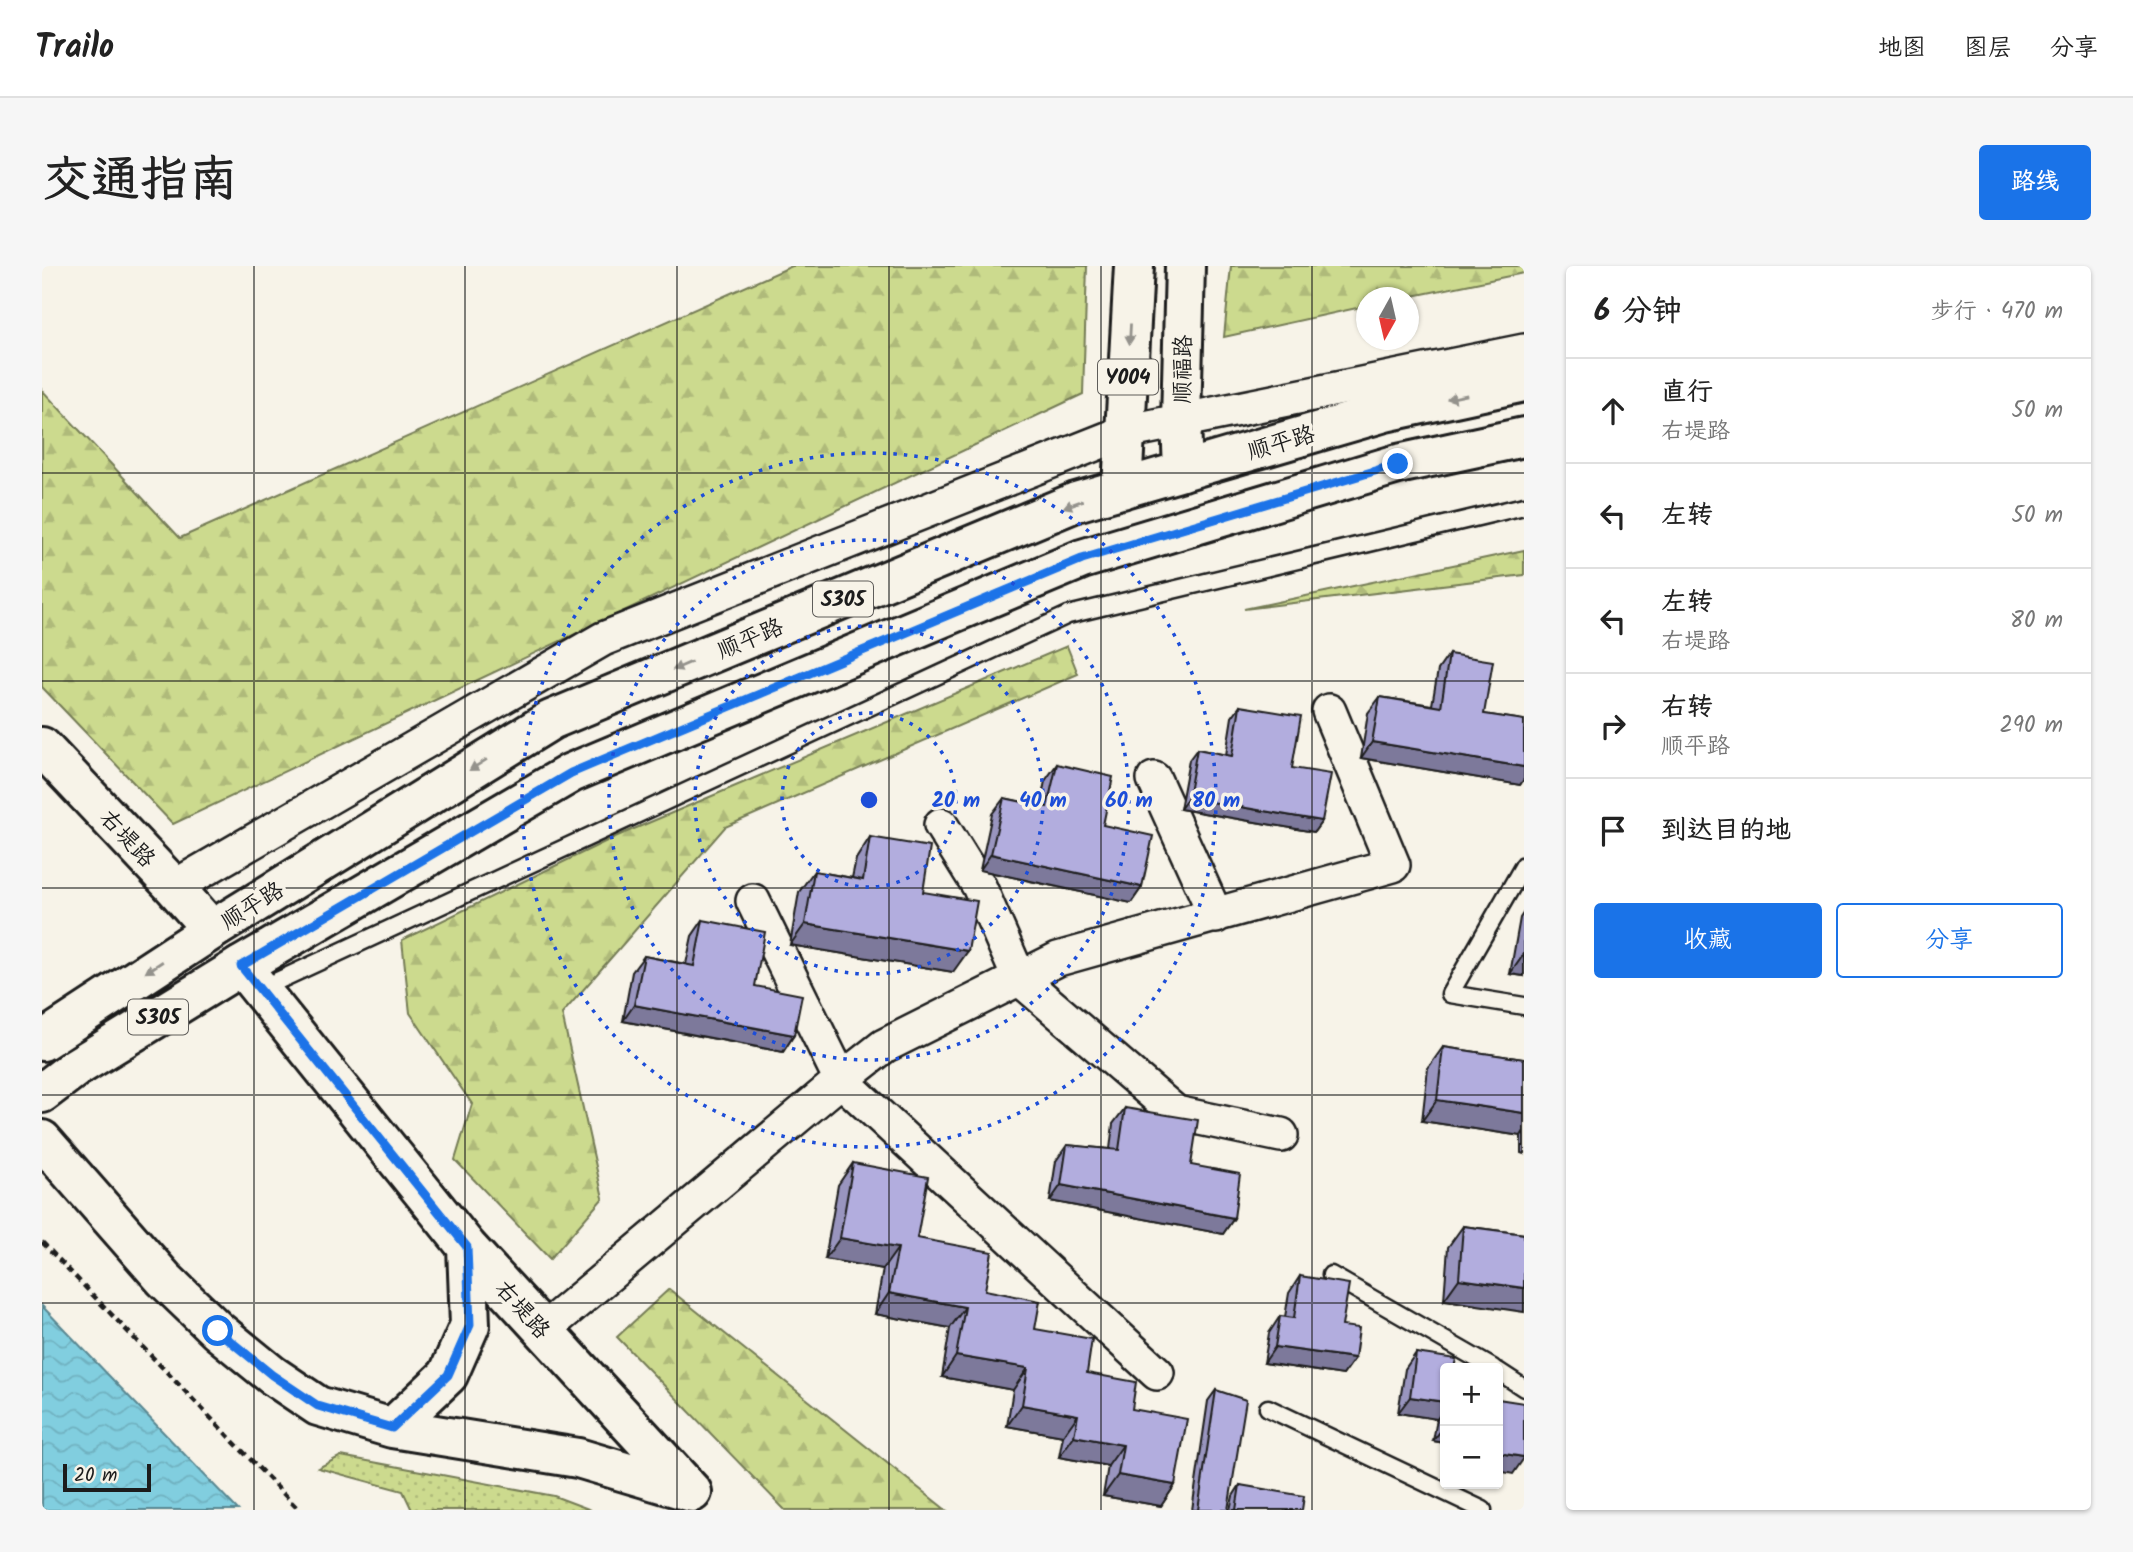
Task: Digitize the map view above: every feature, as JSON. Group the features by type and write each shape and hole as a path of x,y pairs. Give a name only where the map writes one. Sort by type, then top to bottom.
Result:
{"main road":[{"name":"Y004","path":"1122,489 1134,266"},
{"name":"顺福路","path":"1183,471 1181,421 1185,266"},
{"name":"顺平路","path":"47,1038 212,930 551,720 1076,502 1385,412 1524,382"},
{"name":"顺平路","path":"42,1093 75,1068 250,978 571,773 1070,564 1398,464 1524,437"},
{"name":"右堤路","path":"42,747 212,930"},
{"name":"右堤路","path":"250,978 467,1247 702,1501"},
{"path":"42,1140 164,1279 229,1340 272,1375 318,1406 392,1428 578,1458 702,1501"},
{"path":"392,1428 448,1375 470,1325 467,1247"}],"street":[{"path":"174,887 603,639 1125,432 1524,351"},
{"path":"542,1331 884,1046 1058,959 1393,865 1329,712"},
{"path":"1154,779 1216,916"},
{"path":"941,825 979,886 1019,978 1176,1113 1281,1135"},
{"path":"753,901 841,1080 1157,1373"}],"lane":[{"path":"250,978 1068,615 1524,506"},
{"path":"1524,865 1450,994 1524,1006"},
{"path":"1331,1275 1484,1363"},
{"path":"1503,1374 1524,1388"},
{"path":"1268,1408 1483,1510"}],"path":[{"path":"42,1242 299,1510"}],"green space":[{"path":"792,266 1087,266 1083,394 173,824 42,687 42,390 180,538"},
{"path":"1231,266 1524,266 1524,273 1419,295 1419,287 1356,287 1356,308 1224,337"},
{"path":"1524,550 1524,575 1244,609"},
{"path":"1067,646 1078,674 725,827 562,1014 603,1198 550,1259 455,1160 472,1104 410,1013 402,940 615,837"},
{"path":"669,1289 946,1510 785,1510 617,1337"},
{"path":"341,1456 554,1496 591,1510 412,1510 403,1491 318,1468"}],"water":[{"path":"42,1306 238,1510 42,1510"}],"building":[{"path":"1449,654 1493,661 1484,714 1524,720 1524,767 1372,742 1380,697 1441,707"},
{"path":"1240,706 1301,716 1292,768 1331,774 1322,821 1188,798 1197,749 1232,756"},
{"path":"1057,764 1113,777 1103,825 1153,836 1142,887 991,854 1004,798 1047,807"},
{"path":"870,837 930,847 923,892 977,901 968,951 805,924 814,871 863,880"},
{"path":"703,920 765,932 755,986 802,995 794,1035 634,1005 644,956 694,966"},
{"path":"1443,1047 1524,1059 1524,1113 1437,1100"},
{"path":"1125,1108 1198,1120 1191,1165 1240,1174 1234,1218 1061,1185 1067,1145 1119,1150"},
{"path":"853,1163 928,1177 917,1238 992,1252 985,1290 1040,1301 1035,1329 1092,1339 1087,1373 1136,1382 1132,1409 1187,1419 1175,1485 1118,1475 1123,1445 1074,1436 1078,1415 1022,1405 1028,1368 956,1356 965,1307 889,1293 898,1248 840,1238"},
{"path":"1463,1226 1524,1234 1524,1288 1459,1279"},
{"path":"1300,1276 1349,1284 1342,1326 1359,1328 1355,1358 1275,1347 1280,1316 1294,1318"},
{"path":"1416,1353 1456,1359 1455,1363 1440,1363 1440,1401 1410,1397"},
{"path":"1216,1390 1246,1400 1228,1510 1198,1510"},
{"path":"1503,1400 1524,1403 1524,1457 1503,1454"},
{"path":"1240,1485 1304,1496 1302,1510 1236,1510"}],"route":[{"path":"218,1331 272,1375 318,1406 392,1428 448,1375 470,1325 467,1247 241,966 571,773 1082,559 1398,464"}]}
